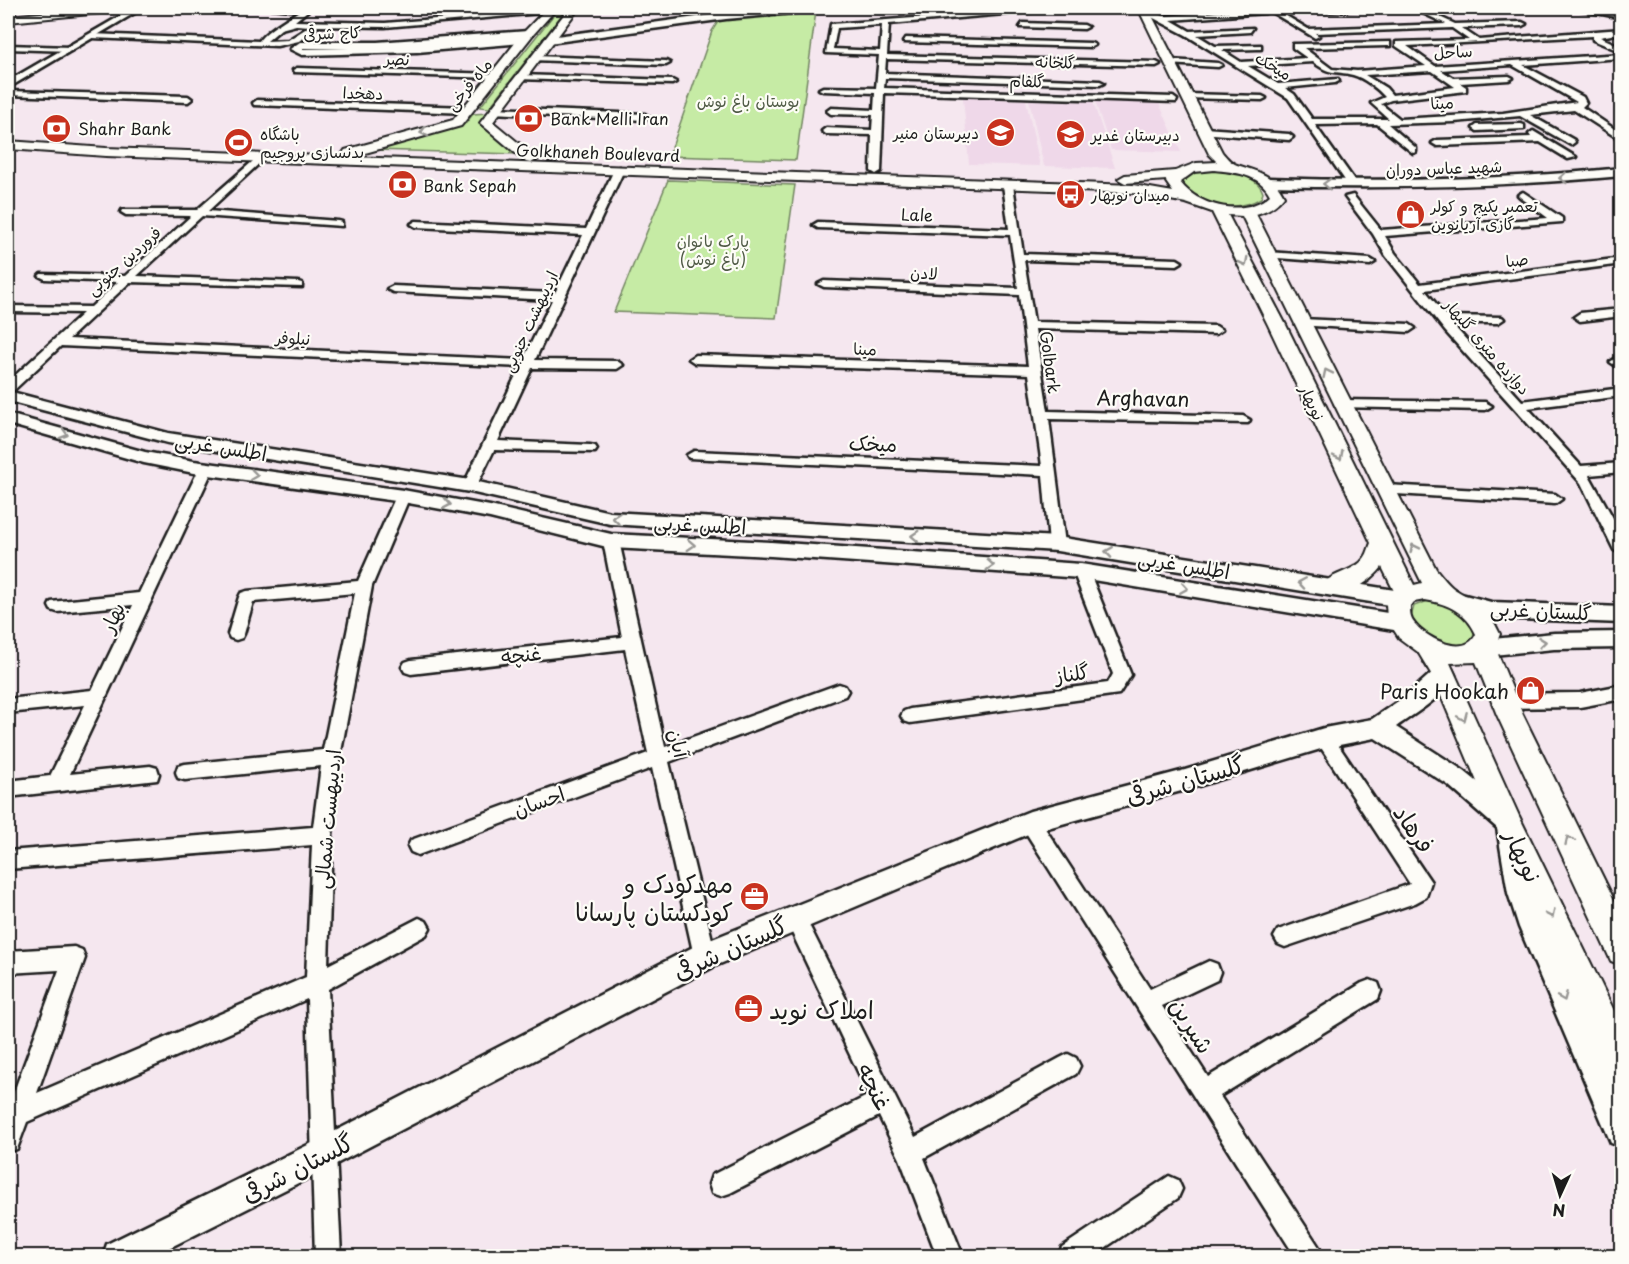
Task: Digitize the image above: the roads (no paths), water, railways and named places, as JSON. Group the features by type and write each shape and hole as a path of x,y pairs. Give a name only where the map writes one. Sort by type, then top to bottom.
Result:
{"main road":[{"path":"8,17 83,8"},
{"name":"ماه فرخی","path":"531,159 486,123 573,8"},
{"path":"1130,8 1175,106"},
{"path":"8,17 109,9 122,12"},
{"name":"ماه فرخی","path":"350,153 457,123 525,37 550,10"},
{"path":"1144,10 1216,154 1230,168"},
{"path":"468,110 495,111"},
{"name":"Golkhaneh Boulevard","path":"8,138 115,145 876,171 1130,179 1177,175"},
{"name":"Golkhaneh Boulevard","path":"8,145 106,152 1133,189 1186,199"},
{"path":"1198,160 1230,168 1245,171 1268,182 1275,189 1277,196 1273,203 1262,209 1247,211 1218,210 1186,199 1176,190 1173,182 1177,175 1198,160"},
{"name":"نوبهار","path":"1218,210 1277,325 1404,597"},
{"name":"نوبهار","path":"1247,211 1427,574 1454,599 1480,617 1486,625 1488,642 1483,648"},
{"path":"1332,588 1363,573 1377,560 1381,544"},
{"path":"1454,599 1425,591 1404,597 1396,610 1400,623 1426,646 1446,653 1465,655 1483,648 1504,701 1622,950"},
{"name":"نوبهار","path":"1426,646 1444,675 1508,822 1622,1064"}],"street":[{"path":"8,85 92,36 122,12 139,8"},
{"path":"273,8 291,8"},
{"path":"262,43 263,39 308,8"},
{"path":"573,8 586,8"},
{"path":"549,40 578,32 769,8"},
{"path":"561,24 578,32 815,8"},
{"path":"876,171 876,133 886,22 1073,8"},
{"path":"1163,18 1195,8"},
{"path":"1299,11 1361,8"},
{"path":"1415,8 1456,27 1477,42"},
{"path":"1576,8 1622,15"},
{"path":"1163,18 1267,9 1331,45 1387,44"},
{"path":"285,25 385,25 550,10"},
{"name":"میخک","path":"1144,10 1189,33 1291,96 1309,122 1348,193"},
{"path":"1020,12 1028,43"},
{"name":"گلخانه","path":"886,22 834,26 829,51 1161,74"},
{"path":"92,36 278,44 298,40 311,30 314,24"},
{"path":"1307,31 1522,24"},
{"path":"1023,25 1084,27"},
{"path":"1189,33 1250,30"},
{"path":"1397,121 1375,103 1390,98 1463,89 1399,44 1477,42 1622,31"},
{"path":"1597,34 1596,38 1622,50"},
{"name":"کاج شرقی","path":"525,37 365,52 295,50 300,45 377,45 525,37"},
{"path":"906,40 1091,45"},
{"name":"ساحل","path":"1331,45 1296,46 1330,71 1357,73 1621,56"},
{"path":"8,47 70,49"},
{"path":"1214,48 1258,47"},
{"path":"536,58 666,63"},
{"path":"1239,64 1315,60"},
{"path":"1170,62 1218,65"},
{"path":"1511,62 1578,103 1622,138"},
{"name":"نصر","path":"297,70 496,76"},
{"path":"1357,73 1383,90 1390,98"},
{"path":"881,75 1100,83"},
{"path":"521,76 672,82"},
{"path":"8,77 21,78"},
{"path":"1451,81 1509,78"},
{"path":"1275,87 1335,81"},
{"name":"گلفام","path":"823,89 1175,106"},
{"path":"8,93 188,99"},
{"path":"1187,96 1262,98"},
{"name":"دهخدا","path":"257,103 468,110"},
{"name":"مینا","path":"1309,122 1380,122 1503,116 1578,103"},
{"path":"495,111 645,117"},
{"path":"831,111 878,113"},
{"path":"1521,113 1571,142"},
{"path":"1503,116 1571,157"},
{"path":"1380,122 1413,150"},
{"path":"1431,130 1521,127"},
{"path":"826,130 876,133"},
{"path":"1204,131 1289,137"},
{"path":"1437,143 1542,140"},
{"path":"1404,142 1421,141"},
{"name":"فروردین جنوبی","path":"8,388 260,158"},
{"name":"اردیبهشت جنوبی","path":"470,486 619,170"},
{"name":"شهید عباس دوران","path":"1348,193 1570,178 1622,172"},
{"name":"شهید عباس دوران","path":"1268,182 1371,198"},
{"name":"Golbark","path":"1008,185 1050,471 1057,544"},
{"name":"دوازده متری گلبهار","path":"1348,193 1416,288 1587,481 1622,550"},
{"name":"شهید عباس دوران","path":"1518,195 1545,193"},
{"path":"1378,233 1558,220 1518,195"},
{"path":"1277,196 1294,196"},
{"path":"126,212 199,213 338,224"},
{"path":"416,224 589,232"},
{"name":"Lale","path":"818,225 1015,232"},
{"path":"1268,255 1370,262"},
{"path":"1019,256 1178,262"},
{"name":"صبا","path":"1416,288 1622,261"},
{"path":"45,276 298,285"},
{"name":"لادن","path":"824,284 1024,292"},
{"path":"393,289 558,297"},
{"path":"10,309 93,310"},
{"path":"1580,317 1622,312"},
{"path":"1443,320 1498,318"},
{"path":"1302,323 1409,328"},
{"path":"1029,325 1216,330"},
{"name":"نیلوفر","path":"57,342 527,364 617,365"},
{"name":"مینا","path":"695,359 1035,370"},
{"path":"1518,405 1622,392"},
{"name":"اطلس غربی","path":"8,396 168,438 470,486 610,518 1057,544 1332,588 1404,597"},
{"path":"1342,404 1485,406"},
{"name":"Arghavan","path":"1041,415 1243,420"},
{"name":"اطلس غربی","path":"8,419 144,457 206,469 403,496 490,512 611,541 771,549 1081,571 1400,623"},
{"path":"489,445 590,449"},
{"name":"میخک","path":"694,455 1050,471"},
{"path":"1578,471 1622,467"},
{"name":"بهار","path":"56,784 206,469"},
{"path":"1385,490 1555,499"},
{"name":"اردیبهست شمالی","path":"328,1257 317,983 322,836 331,757 364,586 403,496"},
{"path":"1603,513 1622,532"},
{"name":"آبان","path":"611,541 632,642 705,956"},
{"name":"گلناز","path":"910,716 1113,689 1122,675 1081,571"},
{"path":"236,634 247,597 364,586"},
{"path":"57,606 145,598"},
{"name":"گلستان غربی","path":"1454,599 1491,610 1616,611"},
{"path":"1483,648 1554,641 1622,640"},
{"name":"غنچه","path":"411,667 632,642"},
{"name":"گلستان شرقی","path":"119,1257 705,956 1030,822 1185,780 1324,738 1378,728 1415,701 1444,675"},
{"name":"احسان","path":"418,846 839,691"},
{"path":"1504,701 1580,700 1622,692"},
{"path":"8,706 98,696"},
{"path":"1378,728 1456,778 1508,822 1521,893 1532,927 1622,1132"},
{"name":"فرهاد","path":"1286,936 1408,896 1419,890 1421,882 1324,738"},
{"path":"185,772 331,757"},
{"path":"8,789 150,774"},
{"name":"شیرین","path":"1030,822 1310,1257"},
{"path":"8,860 322,836"},
{"name":"غنچه","path":"795,918 910,1153 948,1256"},
{"path":"17,1114 317,983 419,928"},
{"path":"8,962 74,958 8,1140"},
{"path":"1147,1002 1209,972"},
{"path":"1203,1093 1370,991"},
{"path":"910,1153 1068,1066"},
{"path":"721,1184 883,1101"},
{"path":"1071,1257 1169,1189"}],"place":[{"name":"Bank Melli Iran","path":"529,118"},
{"name":"Shahr Bank","path":"57,128"},
{"name":"دبیرستان منیر","path":"1000,132"},
{"name":"دبیرستان غدیر","path":"1070,134"},
{"name":"باشگاه بدنسازی پروجیم","path":"239,142"},
{"name":"Bank Sepah","path":"402,185"},
{"name":"میدان نوبهار","path":"1070,194"},
{"name":"تعمیر پکیج و کولر گازی آریانوین","path":"1410,214"},
{"name":"Paris Hookah","path":"1530,691"},
{"name":"مهدکودک و کودکستان پارسانا","path":"754,897"},
{"name":"املاک نوید","path":"748,1009"}],"park label":[{"name":"بوستان باغ نوش","path":"748,100"},
{"name":"پارک بانوان (باغ نوش)","path":"713,249"}]}
